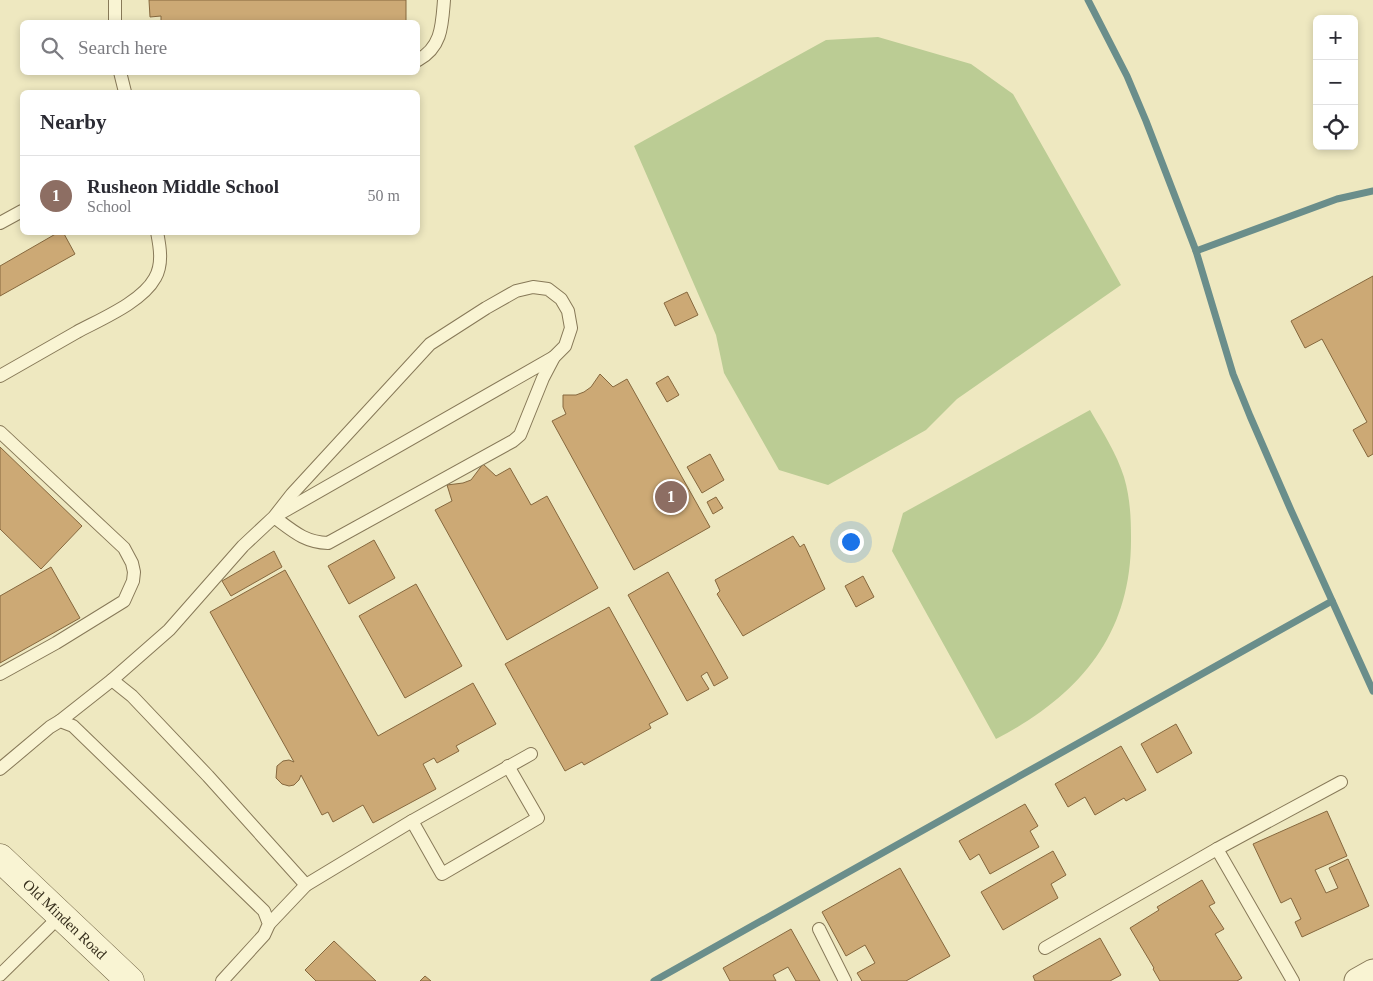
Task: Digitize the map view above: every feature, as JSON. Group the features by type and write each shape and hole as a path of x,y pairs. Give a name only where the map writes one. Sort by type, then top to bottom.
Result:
{"main road":[{"name":"Old Minden Road","path":"0,858 130,981"}],"street":[{"path":"1357,981 1373,972"}],"lane":[{"path":"115,0 115,20"},
{"path":"420,59 432,50 440,37 444,0"},
{"path":"120,75 124,90"},
{"path":"0,223 20,212"},
{"path":"0,376 120,308 143,292 155,278 160,266 158,235"},
{"path":"0,769 50,727 60,722 112,680 169,630 243,546 274,517 292,494 430,344 516,291 533,287 548,289 561,299 568,312 571,328 565,346 554,357 274,517"},
{"path":"274,517 298,535 314,542 328,543 513,441 520,435 543,378 554,357"},
{"path":"0,432 124,548 132,563 134,572 124,601 56,643 0,674"},
{"path":"112,680 132,696 208,776 306,885"},
{"path":"60,722 72,726 264,910 269,924"},
{"path":"222,981 264,935 269,924 306,885 412,821 531,754"},
{"path":"412,821 442,874 538,818 508,766"},
{"path":"1045,948 1218,849 1342,782"},
{"path":"1218,849 1293,981"},
{"path":"0,975 61,915"},
{"path":"819,929 845,981"}],"green space":[{"path":"878,37 971,64 1013,94 1121,285 957,399 926,430 828,485 779,470 724,373 716,335 634,146 826,40"},
{"path":"1090,410 1117,460 1128,492 1131,537 1129,572 1122,604 1111,633 1095,659 1075,682 1052,703 1026,722 996,739 892,551 903,513"}],"building":[{"path":"149,0 406,0 406,20 161,20 161,16 150,17"},
{"path":"54,235 65,235 75,254 0,296 0,266"},
{"path":"1373,276 1373,454 1368,457 1353,430 1367,422 1322,339 1305,348 1291,321"},
{"path":"687,292 698,315 675,326 664,303"},
{"path":"600,374 613,387 627,379 710,527 634,570 552,421 566,414 563,407 563,395 576,395 584,392 591,387"},
{"path":"668,376 679,395 667,402 656,383"},
{"path":"0,447 82,526 41,569 0,529"},
{"path":"710,454 724,480 702,493 687,467"},
{"path":"483,464 496,476 510,468 531,505 547,496 598,588 507,640 435,510 452,501 447,485 471,480"},
{"path":"716,497 723,508 713,514 707,502"},
{"path":"793,536 800,547 804,544 825,589 743,636 717,594 720,591 715,580"},
{"path":"374,540 395,578 349,604 328,566"},
{"path":"274,551 282,567 231,596 222,581"},
{"path":"51,567 80,618 0,663 0,596"},
{"path":"285,570 378,736 473,683 496,724 456,746 459,751 437,763 434,758 423,764 436,789 373,823 363,805 333,822 328,812 322,815 301,775 294,785 289,786 282,784 276,778 277,766 283,761 289,760 294,762 210,612"},
{"path":"668,572 728,678 714,686 707,672 701,676 709,689 687,701 628,595"},
{"path":"863,576 874,597 856,607 845,586"},
{"path":"416,584 462,666 405,698 359,616"},
{"path":"609,607 668,714 649,724 651,728 584,765 582,762 565,771 505,664"},
{"path":"1176,724 1192,753 1157,773 1141,744"},
{"path":"1121,746 1146,790 1126,801 1124,798 1095,815 1085,797 1068,807 1055,784"},
{"path":"1025,804 1038,826 1030,831 1039,847 990,874 979,854 970,860 959,841"},
{"path":"1327,811 1347,856 1315,870 1326,893 1338,888 1329,868 1348,859 1369,906 1302,937 1295,922 1301,919 1291,898 1281,903 1253,844"},
{"path":"1053,851 1066,875 1051,884 1058,898 1003,930 981,892"},
{"path":"900,868 950,956 906,981 862,981 857,973 875,963 865,945 846,956 822,912"},
{"path":"1202,880 1215,903 1209,906 1224,929 1215,934 1242,978 1237,981 1160,981 1130,928 1159,910 1157,907"},
{"path":"791,929 820,981 796,981 788,967 773,975 776,981 730,981 723,968"},
{"path":"1100,938 1121,975 1110,981 1035,981 1033,976"},
{"path":"334,941 376,981 316,981 305,970"},
{"path":"425,976 431,981 420,981"}],"waterway":[{"path":"1088,0 1127,76 1146,121 1196,251 1233,374 1250,416 1373,691"},
{"path":"1196,251 1337,199 1373,191"},
{"path":"654,981 1332,601"}],"place":[{"name":"Rusheon Middle School","path":"671,497"}]}
